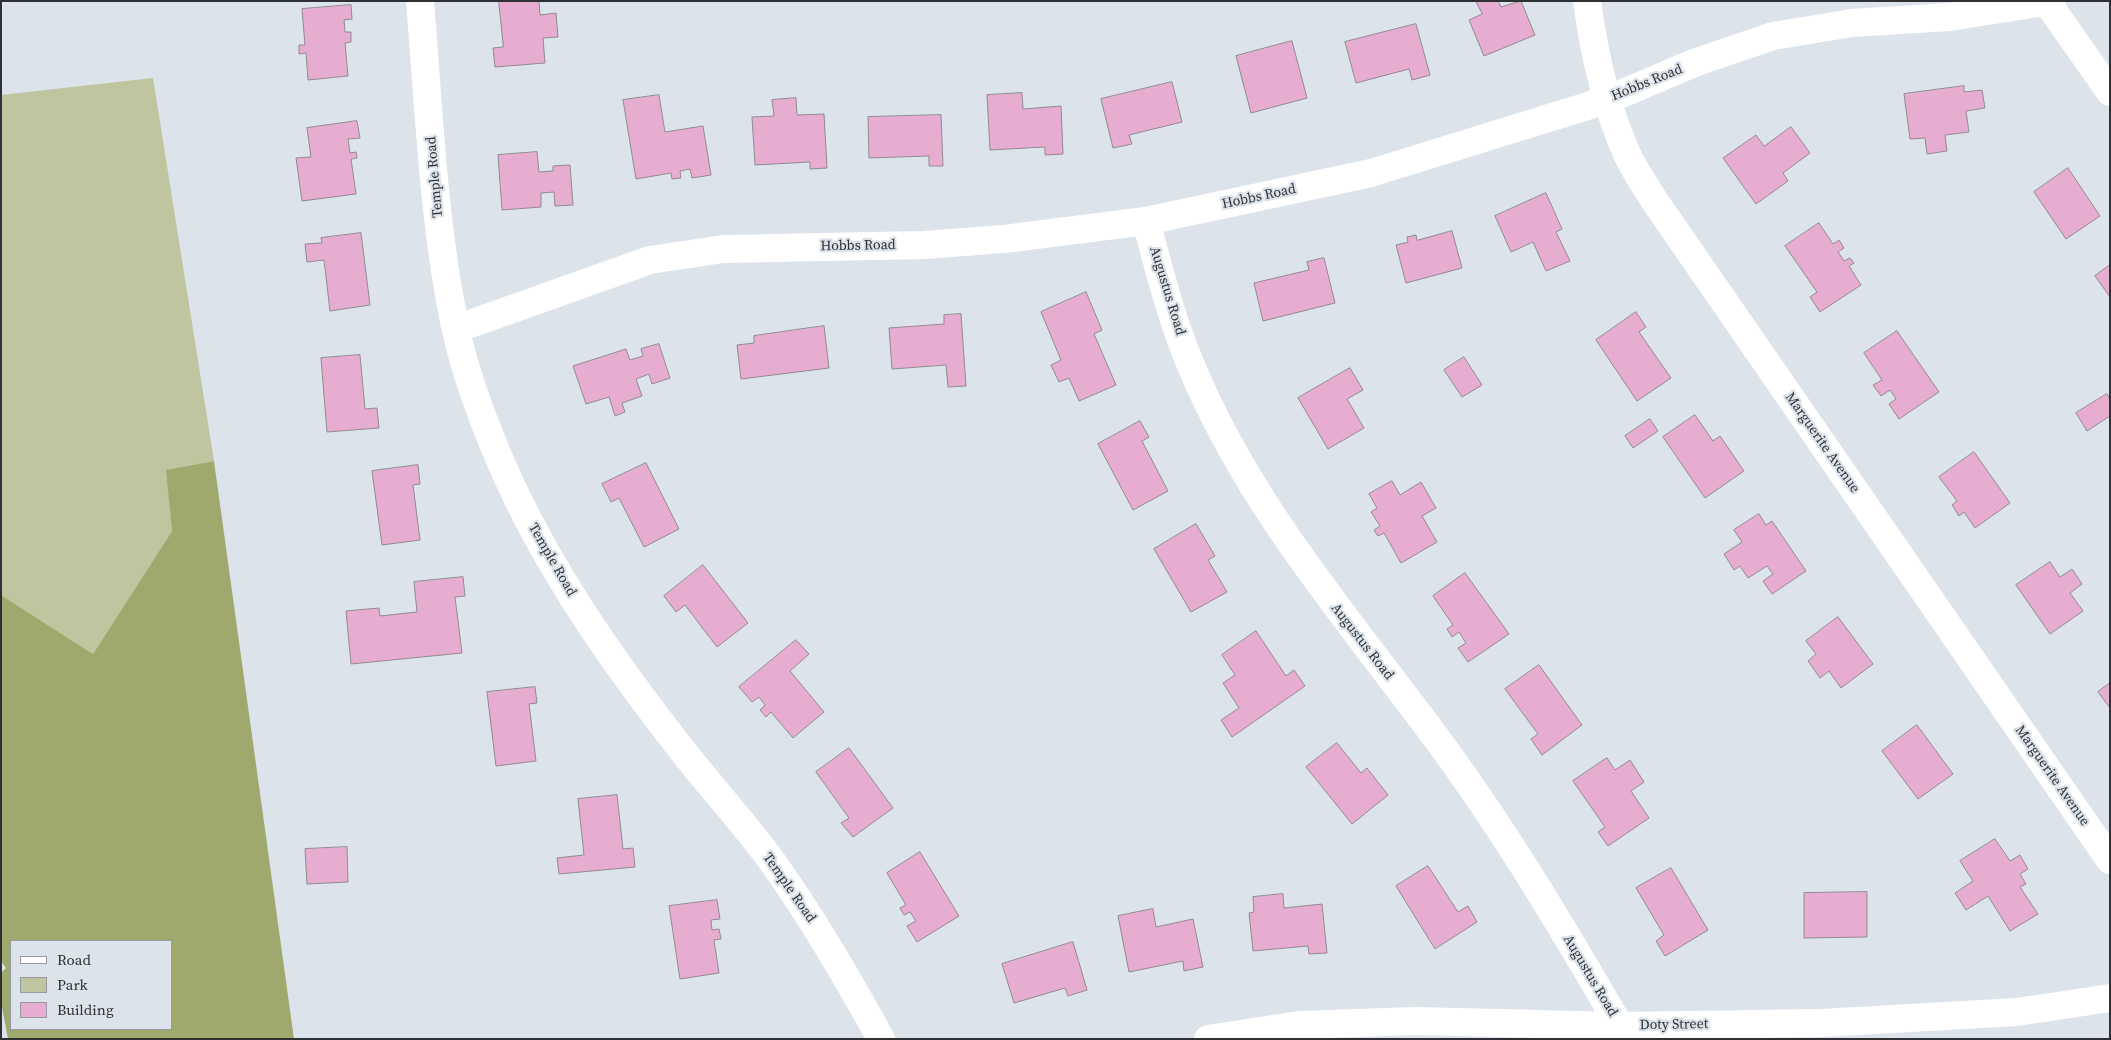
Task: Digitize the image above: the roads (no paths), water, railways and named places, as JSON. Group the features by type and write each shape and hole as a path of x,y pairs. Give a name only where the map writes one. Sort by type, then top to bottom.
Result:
{"street":[{"name":"Temple Road","path":"420,1 442,246 456,329 477,398 502,465 547,554 601,642 685,754 773,862 829,945 881,1039"},
{"name":"Marguerite Avenue","path":"1587,1 1593,43 1607,100 1627,154 1654,200 2110,860"},
{"name":"Hobbs Road","path":"456,329 650,260 722,250 924,245 1004,239 1146,221 1371,173 1607,100 1694,63 1773,36 1852,23 1949,17 2049,2"},
{"path":"2049,2 2110,92"},
{"name":"Augustus Road","path":"1146,221 1164,288 1190,364 1230,445 1275,519 1329,599 1440,743 1502,832 1623,1032"},
{"name":"Doty Street","path":"1208,1039 1299,1025 1416,1020 1623,1032 2017,1012 2110,998"}]}
